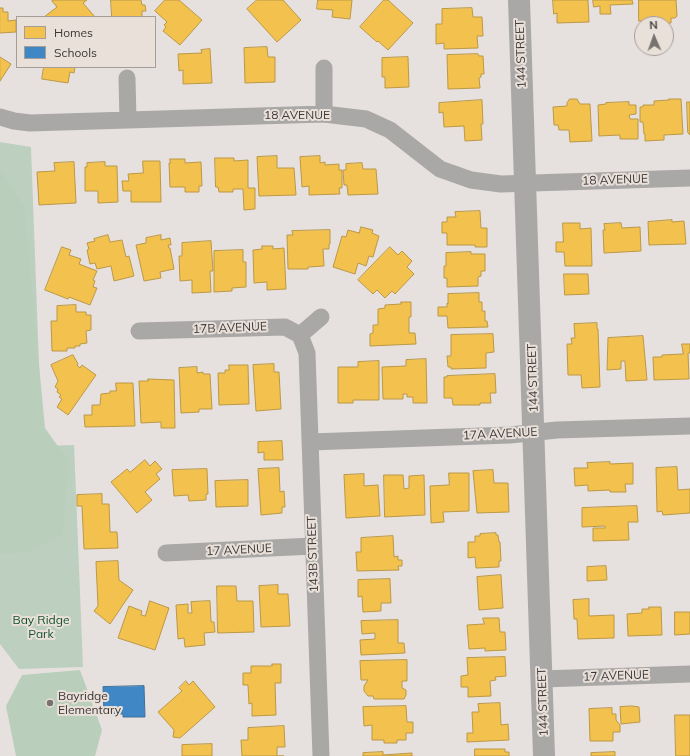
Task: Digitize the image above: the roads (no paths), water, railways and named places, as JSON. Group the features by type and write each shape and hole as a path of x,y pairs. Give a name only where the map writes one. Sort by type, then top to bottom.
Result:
{"street":[{"name":"144 STREET","path":"519,0 535,433 544,756"},
{"path":"324,68 324,114"},
{"path":"127,78 128,120"},
{"name":"18 AVENUE","path":"0,117 30,123 324,114 366,119 390,130 440,169 471,180 501,184 526,184 690,178"},
{"path":"300,336 321,317"},
{"name":"17B AVENUE","path":"139,331 285,327 300,336"},
{"name":"143B STREET","path":"300,336 307,353 321,756"},
{"name":"17A AVENUE","path":"310,442 510,435 557,430 690,426"},
{"name":"17 AVENUE","path":"166,553 313,546"},
{"name":"17 AVENUE","path":"542,679 690,674"}],"place":[{"name":"Bayridge Elementary","path":"50,703"}],"park label":[{"name":"Bay Ridge Park","path":"41,627"}]}
